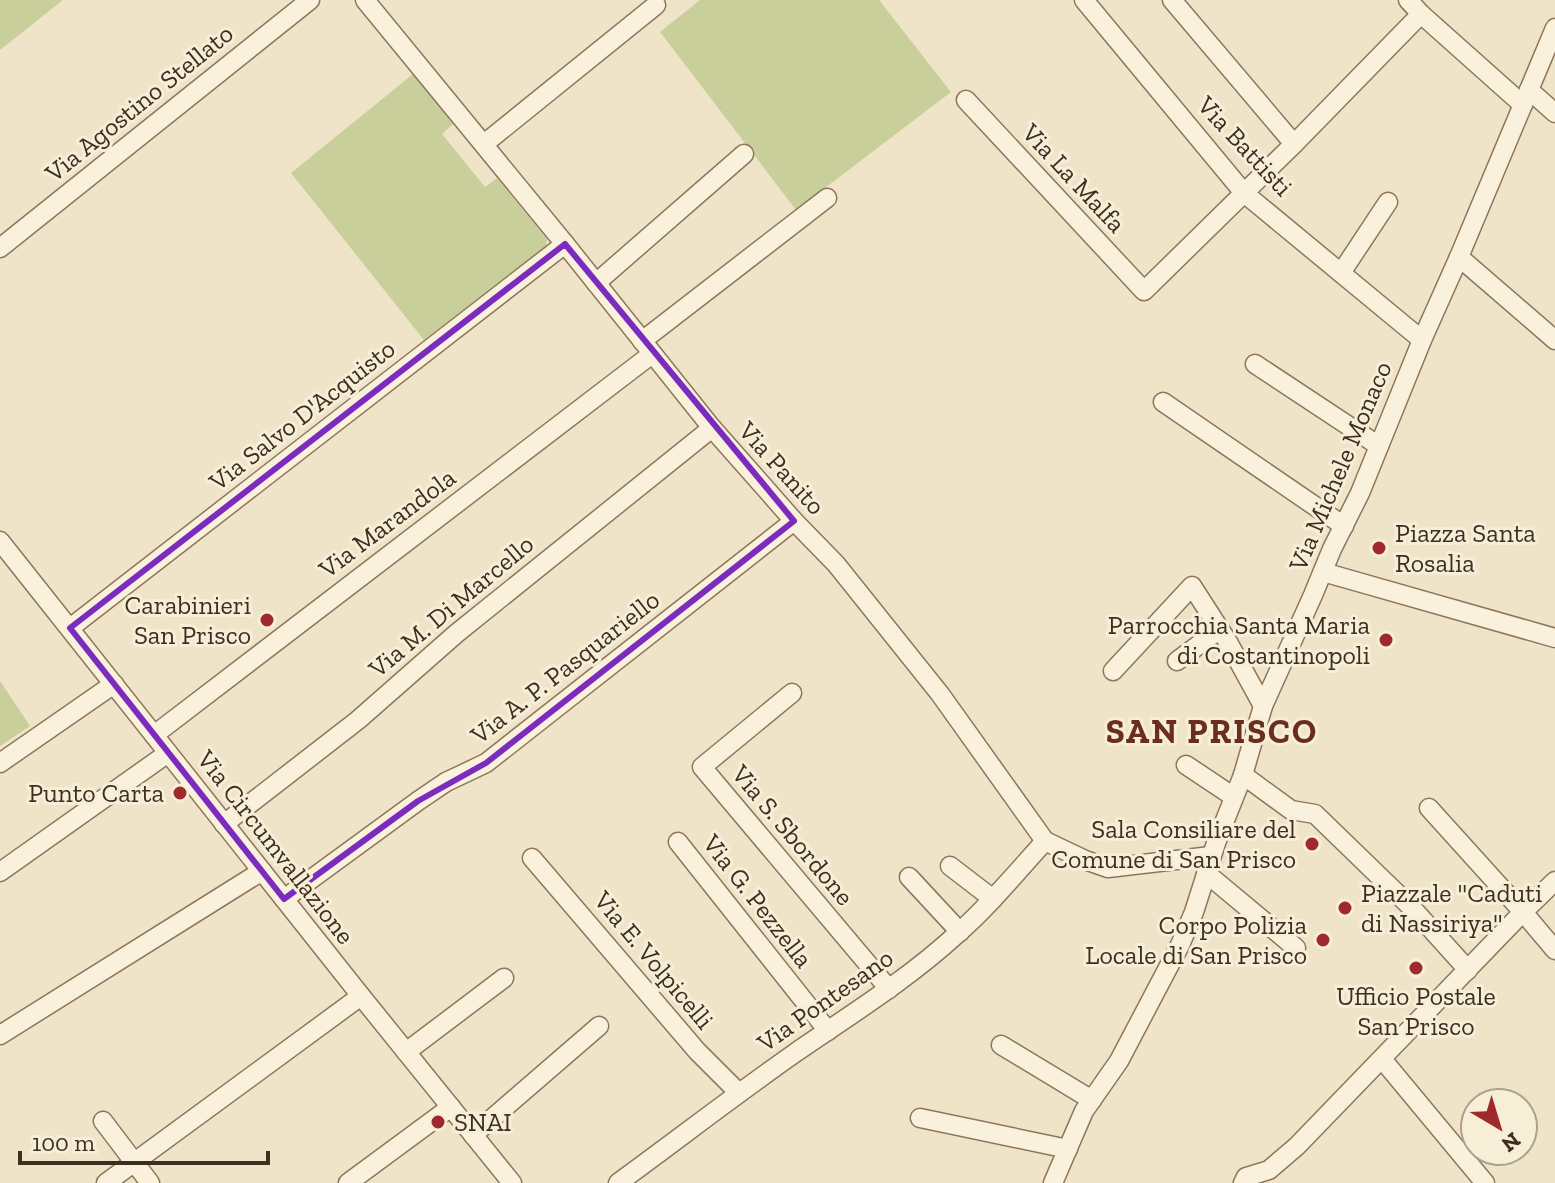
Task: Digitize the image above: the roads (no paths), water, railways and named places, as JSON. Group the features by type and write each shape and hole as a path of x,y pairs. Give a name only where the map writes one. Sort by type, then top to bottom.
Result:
{"street":[{"name":"Via Agostino Stellato","path":"0,248 310,0"},
{"name":"Via Panito","path":"365,0 712,428 836,564 940,694 1045,841 1108,868 1208,865"},
{"name":"Via Battisti","path":"1084,0 1244,193 1422,340"},
{"path":"1172,0 1294,144"},
{"path":"484,144 656,5"},
{"path":"1244,193 1294,144 1414,7 1526,98 1555,113"},
{"name":"Via Michele Monaco","path":"1053,1183 1084,1111 1119,1061 1180,945 1243,775 1263,706 1360,493 1555,28"},
{"name":"Via La Malfa","path":"966,100 1144,291 1244,193"},
{"path":"596,283 744,154"},
{"name":"Via Marandola","path":"154,735 647,347 827,198"},
{"path":"1341,273 1388,202"},
{"name":"Via Salvo D'Acquisto","path":"70,628 565,244"},
{"path":"1459,257 1555,340"},
{"path":"1255,364 1379,446"},
{"path":"1163,402 1344,526"},
{"name":"Via M. Di Marcello","path":"224,824 358,720 469,623 712,428"},
{"name":"Via A. P. Pasquariello","path":"284,899 446,782 486,763 794,521"},
{"name":"Via Circumvallazione","path":"0,541 512,1183"},
{"path":"1323,572 1555,638"},
{"path":"1113,671 1192,586 1263,706"},
{"path":"1177,661 1220,629"},
{"path":"0,763 114,684"},
{"name":"Via S. Sbordone","path":"792,693 702,767 889,989"},
{"path":"0,872 168,753"},
{"path":"1186,765 1234,797"},
{"path":"1243,775 1291,810 1315,814 1413,909 1468,970"},
{"path":"1429,808 1555,950"},
{"name":"Via Pontesano","path":"618,1183 739,1093 889,989 960,932 1045,841"},
{"name":"Via G. Pezzella","path":"678,842 828,1031"},
{"name":"Via E. Volpicelli","path":"532,858 697,1051 739,1093"},
{"path":"1208,865 1296,948"},
{"path":"950,866 993,899"},
{"path":"0,1035 262,871"},
{"path":"909,877 960,932"},
{"path":"1243,1183 1246,1177 1269,1170 1297,1146 1555,881"},
{"path":"406,1052 504,978"},
{"path":"106,1183 361,996"},
{"path":"473,1135 599,1026"},
{"path":"1001,1045 1092,1100"},
{"path":"1382,1059 1485,1183"},
{"path":"348,1183 451,1107"},
{"path":"920,1118 1068,1149"},
{"path":"103,1121 150,1183"}],"place":[{"name":"Piazza Santa Rosalia","path":"1379,548"},
{"name":"Carabinieri San Prisco","path":"267,620"},
{"name":"Parrocchia Santa Maria di Costantinopoli","path":"1386,640"},
{"name":"Punto Carta","path":"180,793"},
{"name":"Sala Consiliare del Comune di San Prisco","path":"1312,844"},
{"name":"Piazzale \"Caduti di Nassiriya\"","path":"1345,908"},
{"name":"Corpo Polizia Locale di San Prisco","path":"1323,940"},
{"name":"Ufficio Postale San Prisco","path":"1416,968"},
{"name":"SNAI","path":"438,1122"}],"district":[{"name":"SAN PRISCO","path":"1212,731"}]}
